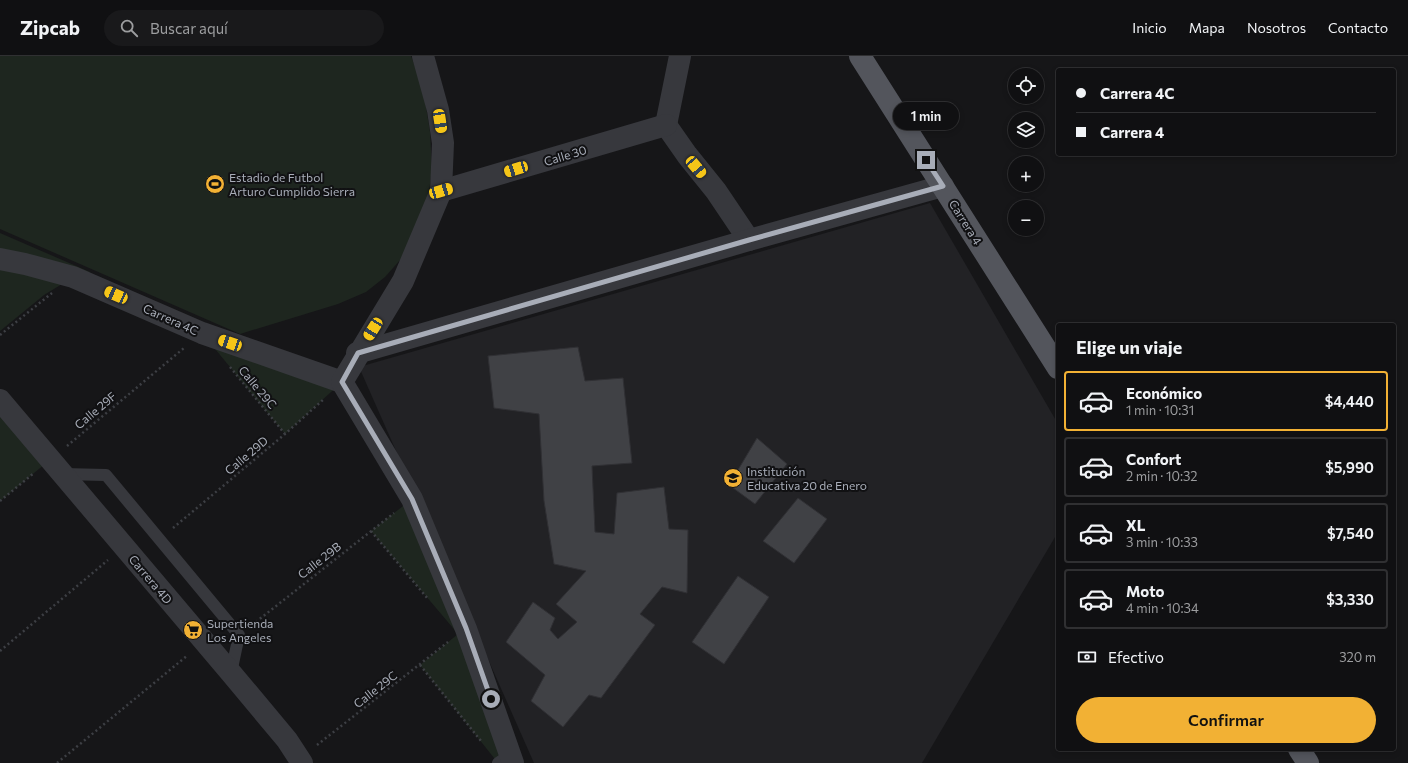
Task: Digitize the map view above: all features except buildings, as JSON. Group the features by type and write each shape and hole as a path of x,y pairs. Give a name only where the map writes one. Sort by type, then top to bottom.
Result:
{"main road":[{"name":"Carrera 4","path":"860,56 1056,365"},
{"path":"1300,751 1308,763"}],"street":[{"path":"423,56 438,110 443,143 441,191 403,281 358,353 342,382 412,499 466,628 505,761"},
{"path":"680,56 666,125 686,155 716,191 749,240"},
{"name":"Calle 30","path":"441,191 666,125"},
{"path":"358,353 749,240 943,186"},
{"name":"Carrera 4C","path":"0,260 25,264 73,277 202,333 342,382"},
{"name":"Carrera 4D","path":"0,400 231,673 301,761"}],"lane":[{"path":"56,466 106,475 238,635 231,673"}],"path":[{"path":"0,335 73,277"},
{"name":"Calle 29F","path":"0,501 56,466 202,333"},
{"name":"Calle 29C","path":"227,363 286,434"},
{"name":"Calle 29D","path":"160,539 286,434 342,382"},
{"name":"Calle 29B","path":"238,635 412,499"},
{"path":"371,531 432,604"},
{"path":"0,651 124,547"},
{"name":"Calle 29C","path":"301,761 466,628"},
{"path":"57,763 204,642"},
{"path":"420,665 505,761"}],"shaded area":[{"name":"Estadio de Futbol Arturo Cumplido Sierra","path":"0,56 411,56 423,88 430,132 432,169 428,200 401,259 385,277 366,292 338,304 240,334 0,229"},
{"name":"Institución Educativa 20 de Enero","path":"930,203 1056,421 1056,535 922,763 534,763 359,367"},
{"path":"0,233 90,272 86,277 0,254"},
{"path":"0,264 67,281 44,295 0,331"},
{"path":"202,333 342,382 285,434"},
{"path":"0,400 51,459 0,501"},
{"path":"412,499 513,763 498,763 420,665 458,634 371,531"}],"place":[{"name":"Estadio de Futbol Arturo Cumplido Sierra","path":"215,184"},
{"name":"Institución Educativa 20 de Enero","path":"733,478"},
{"name":"Supertienda Los Angeles","path":"193,630"}],"route":[{"path":"491,699 466,628 412,499 342,382 358,353 749,240 943,186 926,160"}]}
